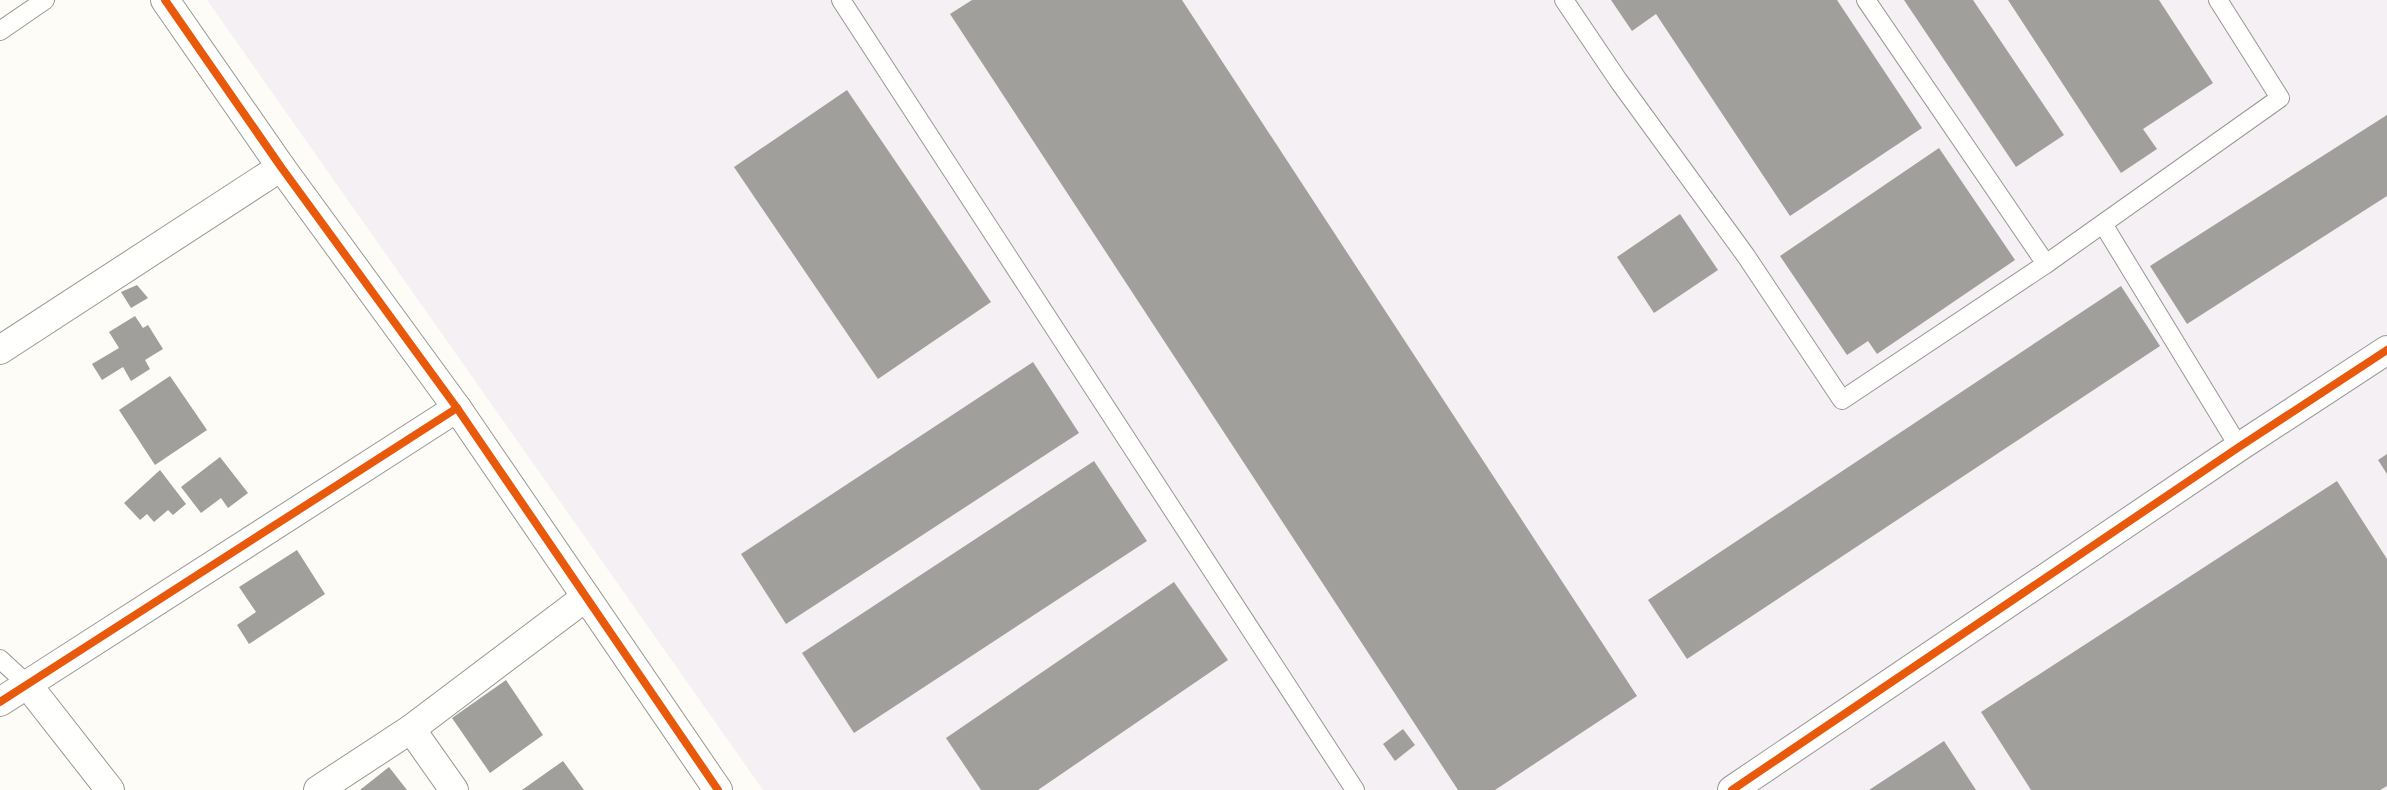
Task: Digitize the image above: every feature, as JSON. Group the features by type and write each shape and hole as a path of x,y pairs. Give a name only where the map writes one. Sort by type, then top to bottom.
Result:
{"street":[{"path":"165,0 281,167 456,408 718,790"},
{"path":"0,350 281,167"},
{"path":"1732,790 2239,447 2387,350"},
{"path":"0,702 456,408"},
{"path":"318,790 411,729 586,597"},
{"path":"27,684 110,790"},
{"path":"411,729 454,790"}],"lane":[{"path":"0,31 45,0"},
{"path":"841,0 1355,790"},
{"path":"1564,0 1618,80 1746,256 1842,400 2046,264 2280,98 2218,0"},
{"path":"1866,0 2046,264"},
{"path":"2103,224 2239,447"},
{"path":"0,660 27,684"}],"shaded area":[{"path":"207,0 2387,0 2387,790 763,790"}],"building":[{"path":"972,0 1182,0 1637,696 1495,790 1458,790 950,14"},
{"path":"1611,0 1837,0 1922,128 1790,216 1656,14 1632,31"},
{"path":"1904,0 1973,0 2064,135 2016,167"},
{"path":"2008,0 2159,0 2213,83 2143,129 2157,149 2121,173"},
{"path":"847,90 991,302 878,379 734,167"},
{"path":"2387,115 2387,196 2187,324 2150,266"},
{"path":"1939,148 2015,260 1877,354 1868,341 1847,355 1780,256"},
{"path":"1680,214 1718,270 1654,313 1617,257"},
{"path":"137,285 148,298 131,308 121,292"},
{"path":"2121,286 2160,346 1687,659 1648,600"},
{"path":"135,316 143,328 148,325 163,349 145,360 150,369 131,381 123,367 102,380 92,364 119,348 109,332"},
{"path":"1033,362 1079,433 786,624 741,554"},
{"path":"170,376 207,430 155,465 119,410"},
{"path":"2387,454 2387,474 2378,460"},
{"path":"220,457 248,493 228,508 221,498 201,513 181,487"},
{"path":"1094,461 1147,541 854,733 802,653"},
{"path":"160,470 186,504 173,515 168,510 154,522 147,514 140,520 124,503"},
{"path":"2337,481 2387,559 2387,786 2380,790 2031,790 1981,712"},
{"path":"297,550 325,594 249,644 237,625 256,612 239,587"},
{"path":"1174,582 1228,660 1038,790 981,790 946,738"},
{"path":"506,680 543,735 490,773 452,718"},
{"path":"1403,729 1415,745 1395,761 1383,744"},
{"path":"1944,741 1976,790 1869,790"},
{"path":"563,761 584,790 522,790"},
{"path":"389,767 407,790 360,790"}],"cycle path":[{"path":"165,0 281,167 457,408 718,790"},
{"path":"1732,790 2239,447 2387,350"},
{"path":"0,702 457,408"}]}
